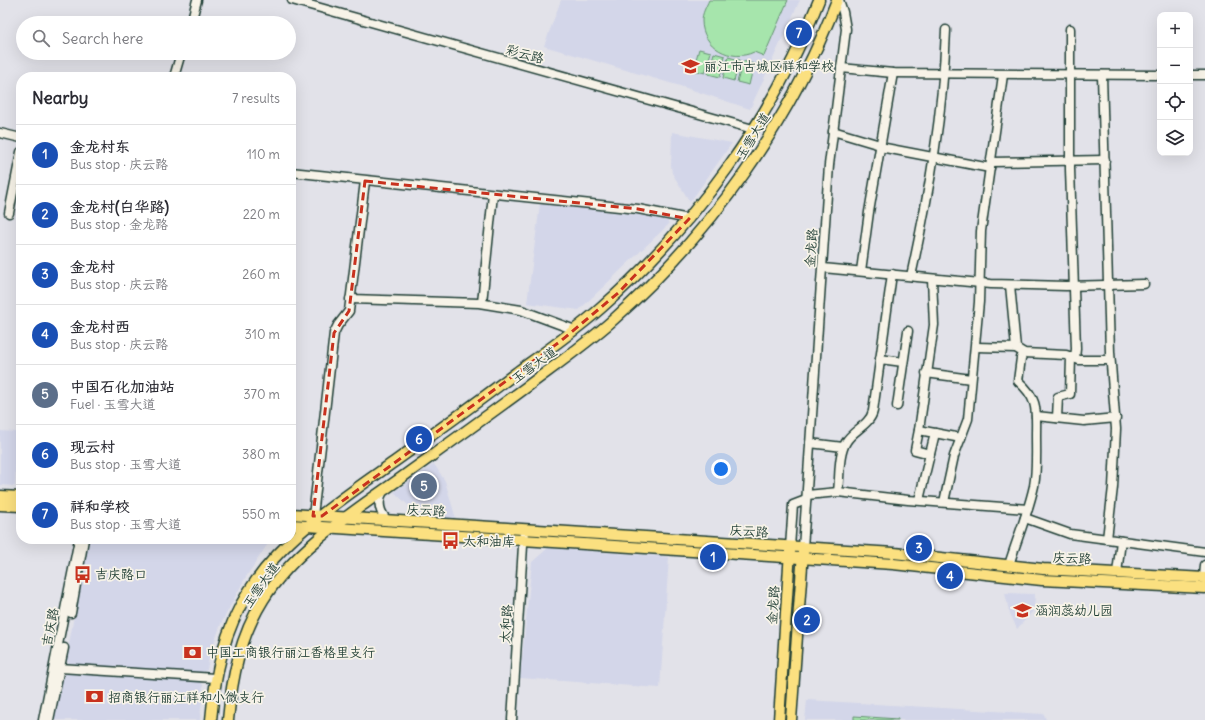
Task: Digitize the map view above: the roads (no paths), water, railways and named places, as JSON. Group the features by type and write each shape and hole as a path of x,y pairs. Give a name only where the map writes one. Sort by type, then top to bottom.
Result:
{"main road":[{"name":"玉雪大道","path":"296,535 309,526 317,516 575,330 629,282 688,218 718,181 753,129 795,56 819,0"},
{"name":"玉雪大道","path":"228,720 230,693 236,661 247,630 274,585 288,568 347,518 590,339 629,305 678,256 720,207 770,134 810,63 838,0"},
{"path":"0,496 16,497"},
{"path":"0,505 16,506"},
{"name":"庆云路","path":"296,514 894,553 1009,565 1117,573 1204,577"},
{"name":"庆云路","path":"296,525 894,564 1072,582 1205,588"},
{"name":"玉雪大道","path":"211,720 215,678 224,645 237,613 257,579 283,544"},
{"name":"金龙路","path":"778,720 790,547"},
{"name":"金龙路","path":"792,720 803,548"}],"street":[{"path":"192,16 198,0"},
{"name":"彩云路","path":"292,0 753,129"},
{"name":"金龙路","path":"803,548 833,131 846,29 843,12 838,0"},
{"path":"911,276 928,195 934,157 944,74 946,30"},
{"path":"1057,418 1058,397 1070,394 1073,357 1076,349 1070,161 1070,30"},
{"path":"176,72 180,60"},
{"path":"841,68 893,73 1157,75"},
{"path":"861,271 893,73"},
{"path":"944,502 952,462 968,419 971,379 976,347 980,283 981,231 1003,75"},
{"path":"1102,75 1110,360 1116,418 1114,473 1106,539"},
{"path":"1193,75 1205,75"},
{"path":"833,131 880,146 934,157 991,165 1105,160"},
{"path":"0,133 16,137"},
{"path":"296,173 638,209 688,218"},
{"path":"9,213 16,177"},
{"path":"317,516 334,333 338,325 349,311 365,181"},
{"path":"482,303 493,194"},
{"path":"823,268 1010,285 1075,286 1144,284"},
{"path":"838,492 844,447 851,436 869,420 872,415 892,274"},
{"path":"930,454 914,450 919,430 934,325 932,278"},
{"path":"1010,285 1016,348"},
{"path":"350,299 482,303 521,310 575,330"},
{"path":"897,406 908,331"},
{"path":"976,347 1016,348 1024,353 1066,355 1110,360"},
{"path":"1009,565 1028,509 1036,475 1036,416 1032,396 1029,390 1018,381 1021,358 1024,353"},
{"path":"880,359 903,362"},
{"path":"926,373 971,379"},
{"path":"1036,416 1084,421 1116,418"},
{"path":"919,430 961,438"},
{"path":"919,500 935,434"},
{"path":"810,443 844,447"},
{"path":"383,491 380,505 382,512 388,521"},
{"path":"807,498 838,492 1028,509"},
{"name":"金龙路","path":"790,547 793,505 807,498"},
{"path":"1025,518 1070,534 1205,552"},
{"name":"太和路","path":"512,720 524,530"},
{"path":"1117,573 1122,541"},
{"name":"吉庆路","path":"43,720 78,544"},
{"name":"吉庆路","path":"49,720 83,544"},
{"path":"1204,577 1205,565"},
{"path":"60,668 215,678"}],"place":[{"name":"祥和学校","path":"799,33"},
{"name":"丽江市古城区祥和学校","path":"691,66"},
{"name":"现云村","path":"419,439"},
{"name":"中国石化加油站","path":"424,486"},
{"name":"太和油库","path":"450,541"},
{"name":"金龙村","path":"919,548"},
{"name":"金龙村东","path":"713,557"},
{"name":"吉庆路口","path":"82,574"},
{"name":"金龙村西","path":"950,576"},
{"name":"涵润蕊幼儿园","path":"1022,610"},
{"name":"金龙村(白华路)","path":"807,620"},
{"name":"中国工商银行丽江香格里支行","path":"193,652"},
{"name":"招商银行丽江祥和小微支行","path":"95,697"}]}
